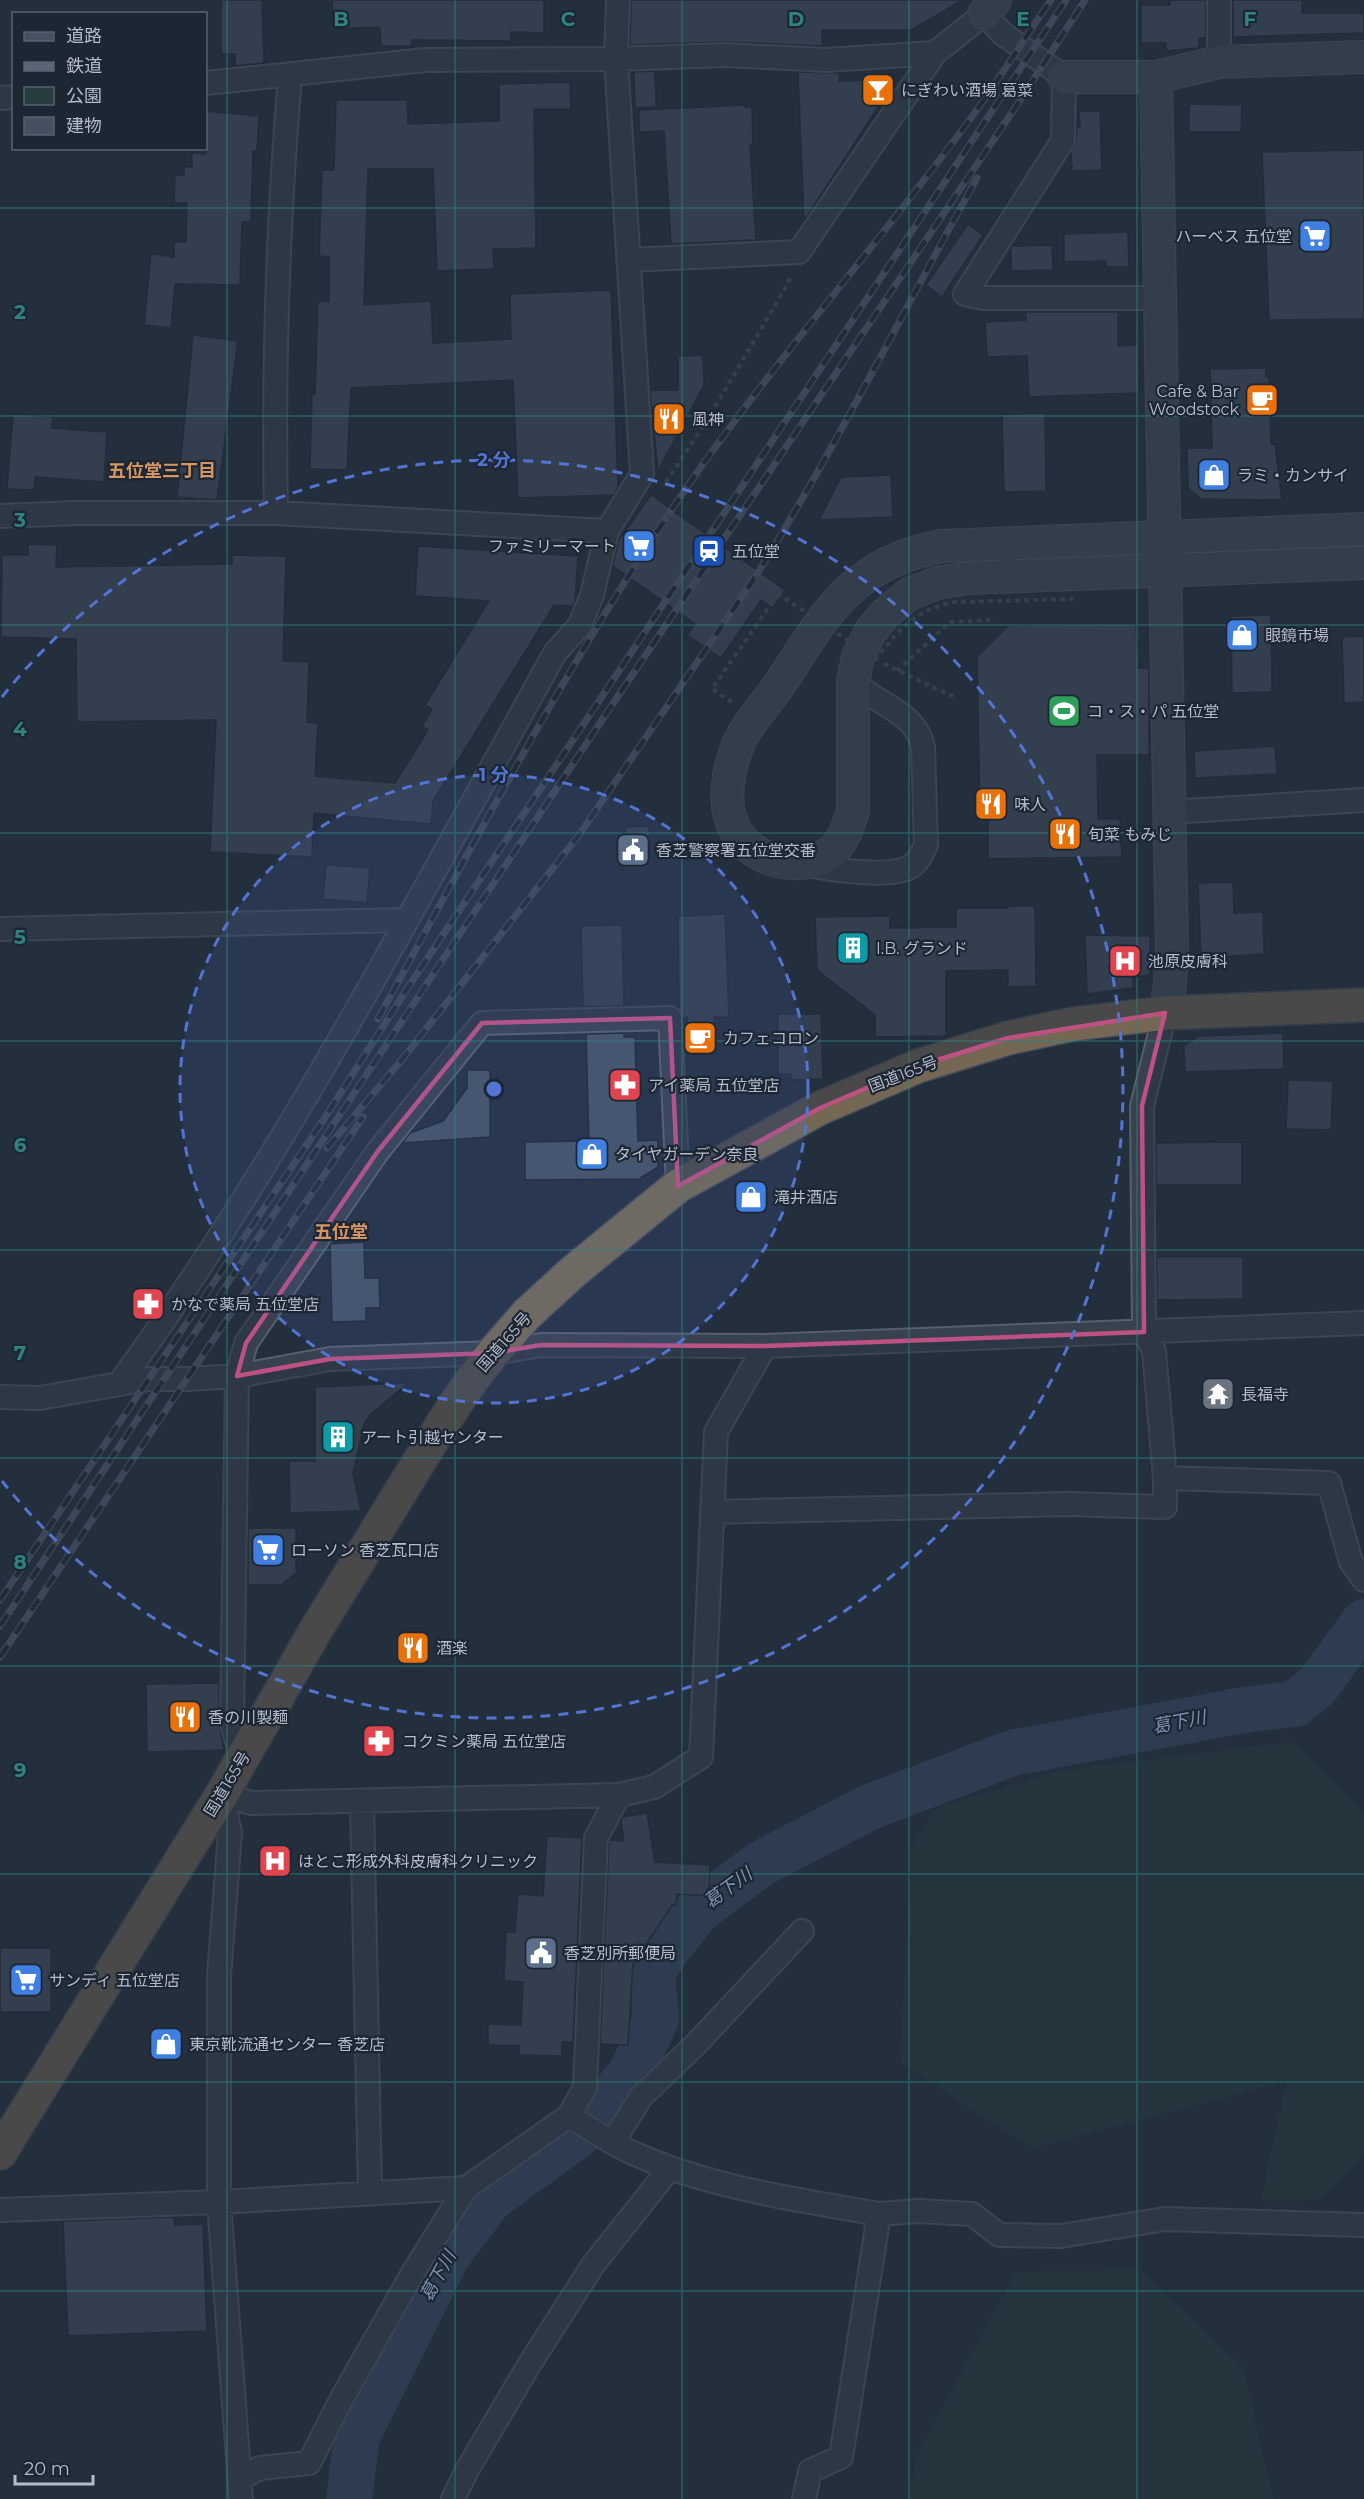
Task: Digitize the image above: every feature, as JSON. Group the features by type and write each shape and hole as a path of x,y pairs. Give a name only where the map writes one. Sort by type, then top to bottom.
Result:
{"highway":[{"name":"国道165号","path":"0,2153 222,1794 396,1496 471,1381 493,1353 527,1314 574,1271 678,1186 820,1107 918,1066 1008,1038 1073,1024 1165,1013 1364,1005"}],"street":[{"path":"119,1384 155,1335 280,1141 322,1071 555,653 580,625 592,596 607,531 642,474 616,59 618,0"},
{"path":"1219,0 1220,62"},
{"path":"628,260 799,252 935,53 989,7 1003,34 1064,77 1156,77 1220,62 1364,57"},
{"path":"207,83 425,60 616,59 725,55 826,60 935,53"},
{"path":"276,513 277,254 290,75"},
{"path":"1064,77 1063,140 965,294 983,298 1159,298"},
{"path":"712,1512 1068,1504 1165,1507 1165,1478 1154,1351 1143,1332 1142,1106 1165,1013 1172,953 1156,77"},
{"path":"0,516 76,513 276,513 607,531"},
{"path":"853,681 865,693 905,716 920,734 923,747 926,845 920,856 910,867 897,871 844,872 776,861 758,854 739,838 730,819 727,798 735,751 748,728 838,601 859,581 888,562 916,551 942,546 1364,529"},
{"path":"799,863 832,850 847,828 853,811 853,681 858,657 870,633 886,614 909,594 937,583 969,578 1364,563"},
{"path":"1169,812 1364,800"},
{"path":"0,929 406,920"},
{"path":"242,1759 232,1724 237,1376 246,1343 378,1150 482,1023 670,1018 678,1186"},
{"path":"0,1397 40,1398 148,1379 237,1376 330,1359 493,1353 541,1345 765,1346 1364,1323"},
{"path":"241,2489 219,2202 219,1976 230,1833 222,1794 251,1803 619,1795 654,1787 701,1757 716,1432 765,1346"},
{"path":"1165,1478 1329,1483 1351,1562 1364,1580"},
{"path":"241,2489 260,2468 309,2463 342,2398 408,2281 466,2187 568,2116 585,2087 596,1838 619,1795"},
{"path":"362,1802 370,2193"},
{"path":"614,2142 642,2097 697,2043 802,1931"},
{"path":"568,2116 630,2152 722,2185 879,2214 918,2211 972,2214 999,2235 1061,2236 1165,2219 1364,2224"},
{"path":"453,2499 467,2470 523,2375 593,2265 670,2168"},
{"path":"0,2210 219,2202 466,2187"},
{"path":"804,2499 810,2471 841,2457 879,2214"}],"path":[{"path":"799,252 787,285 709,417 651,504 778,594 876,659 956,698"},
{"path":"733,703 711,689 778,594"},
{"path":"876,659 902,626 938,605 956,602 1076,599"},
{"path":"897,671 950,622 995,620"}],"highlighted area":[{"path":"1165,1013 1142,1106 1144,1332 765,1346 541,1345 493,1353 330,1359 237,1376 246,1343 378,1151 482,1023 670,1018 678,1186 820,1108 918,1066 1008,1038"}],"green space":[{"path":"1294,1742 1364,1814 1364,2155 1321,2200 1261,2201 1287,2081 1032,2148 900,2062 912,1847 936,1808 1063,1770"},
{"path":"1142,2270 1243,2368 1273,2499 908,2499 920,2449 1016,2272"}],"building":[{"path":"221,0 262,0 264,63 235,66 235,54 221,54"},
{"path":"332,0 544,0 544,33 511,32 511,41 412,40 412,46 381,46 380,27 333,29"},
{"path":"631,0 963,0 911,30 822,30 822,46 725,42 630,45"},
{"path":"1170,0 1206,0 1206,38 1199,38 1199,48 1166,51 1166,43 1141,43 1141,5 1170,5"},
{"path":"1233,0 1302,0 1302,13 1364,13 1364,33 1233,37"},
{"path":"655,71 656,107 635,108 634,72"},
{"path":"798,72 839,73 839,81 877,80 878,107 804,221"},
{"path":"570,82 571,109 534,109 536,248 493,249 494,269 437,271 433,169 368,169 364,305 431,301 433,343 511,339 510,294 611,290 618,487 614,495 518,498 513,380 351,388 347,470 310,469 318,301 329,302 329,257 319,256 322,170 334,170 336,100 407,100 408,124 499,121 499,84"},
{"path":"1189,104 1242,105 1241,132 1189,132"},
{"path":"745,105 745,107 752,107 753,145 750,145 756,240 671,244 664,131 639,132 639,110"},
{"path":"207,111 259,116 257,151 253,151 251,222 242,222 240,285 175,284 171,328 144,325 151,254 174,257 174,242 186,242 187,203 174,203 175,175 184,175 184,167 192,167 192,153 206,154"},
{"path":"1079,111 1100,111 1102,170 1072,171 1071,152 1076,141 1077,127 1080,127"},
{"name":"ハーベス 五位堂","path":"1364,150 1364,319 1269,320 1262,152"},
{"path":"968,224 983,235 942,297 926,285"},
{"path":"1128,232 1129,267 1106,267 1106,261 1064,262 1064,234"},
{"path":"1052,245 1053,270 1011,271 1011,246"},
{"path":"1026,312 1118,312 1118,346 1138,345 1139,393 1029,397 1027,356 987,357 985,322 1026,320"},
{"path":"193,335 238,341 217,500 177,497"},
{"name":"風神","path":"703,355 704,385 658,471 650,390 678,390 678,356"},
{"path":"1266,368 1266,377 1269,377 1271,444 1275,444 1282,500 1201,499 1188,488 1187,448 1212,448 1210,369"},
{"path":"1045,413 1046,491 1004,492 1002,414"},
{"path":"13,414 53,417 52,428 107,432 104,482 35,477 34,490 7,489"},
{"path":"891,475 893,517 819,520 841,477"},
{"path":"651,495 785,590 773,608 761,600 721,658 687,635 695,624 613,566 618,541"},
{"path":"28,544 57,545 56,567 232,564 232,555 286,556 283,661 309,662 307,722 318,723 315,776 395,783 428,730 422,726 432,709 425,705 489,601 415,596 418,546 578,556 573,606 554,605 433,801 431,824 314,813 312,857 210,852 216,720 77,722 76,639 1,637 2,555 28,555"},
{"path":"1271,615 1272,692 1232,693 1231,616"},
{"name":"コ・ス・パ 五位堂","path":"1136,624 1138,668 1149,668 1149,755 1097,755 1098,819 1120,819 1122,857 988,859 988,814 980,814 977,657 1009,625"},
{"path":"1364,636 1364,702 1344,703 1342,637"},
{"path":"1275,746 1277,774 1195,778 1194,751"},
{"name":"香芝警察署五位堂交番","path":"649,826 650,858 627,858 626,827"},
{"path":"326,865 370,868 367,903 323,899"},
{"path":"1233,882 1234,913 1263,912 1264,954 1201,958 1198,883"},
{"path":"1008,906 1035,906 1036,986 1008,987 1008,970 946,971 946,1036 875,1037 875,1015 817,970 815,917 890,916 890,928 956,927 956,908 1008,908"},
{"path":"725,914 729,1017 714,1017 715,1053 687,1054 687,1017 683,1018 679,1009 678,916"},
{"path":"622,925 624,1006 586,1007 583,1005 581,926"},
{"path":"1085,935 1150,936 1150,975 1133,977 1133,988 1087,994"},
{"path":"778,1014 821,1014 823,1079 791,1080 791,1074 778,1074"},
{"path":"624,1033 624,1037 635,1037 638,1141 658,1140 658,1167 639,1179 525,1180 525,1142 589,1141 586,1034"},
{"path":"1283,1033 1284,1069 1185,1072 1184,1046 1199,1036"},
{"path":"467,1070 490,1070 490,1137 402,1143 410,1133 443,1121 467,1088"},
{"path":"1288,1080 1333,1081 1331,1130 1286,1129"},
{"path":"1242,1142 1242,1185 1156,1185 1156,1143"},
{"path":"364,1242 365,1278 379,1278 380,1308 366,1308 366,1321 332,1322 330,1244"},
{"path":"1157,1257 1243,1257 1243,1299 1157,1300"},
{"name":"アート引越センター","path":"408,1383 371,1414 364,1424 353,1474 361,1511 290,1513 289,1461 315,1461 315,1387"},
{"name":"ローソン 香芝瓦口店","path":"248,1528 296,1528 296,1573 281,1585 248,1585"},
{"name":"香の川製麺","path":"219,1683 219,1724 224,1750 147,1752 146,1684"},
{"path":"647,1813 655,1862 710,1865 709,1896 677,1894 676,1905 672,1905 633,1964 628,2045 600,2044 609,1842 610,1840 624,1841 622,1817"},
{"path":"547,1836 582,1838 573,2042 562,2042 562,2056 519,2055 519,2046 488,2045 488,2024 521,2025 523,1982 504,1981 506,1932 515,1932 518,1894 543,1896"},
{"name":"サンディ 五位堂店","path":"0,1948 51,1948 51,2012 0,2012"},
{"path":"174,2217 175,2225 203,2224 207,2331 68,2336 63,2221"}],"waterway":[{"name":"葛下川","path":"349,2499 357,2436 447,2256 490,2199 586,2129 631,2073 656,2019 652,1974 666,1951 697,1911 762,1863 870,1807 1012,1753 1244,1710 1295,1704 1317,1686 1364,1622"}],"railway":[{"path":"378,1019 532,738 613,600 656,533 733,423 968,122 1051,0"},
{"path":"0,1600 324,1119 405,992 1066,0"},
{"path":"0,1626 614,702 1017,105 1085,0"},
{"path":"327,1148 400,1062 579,835 752,582 839,433 977,178"},
{"path":"0,1657 363,1117"}],"place":[{"name":"にぎわい酒場 葛菜","path":"878,90"},
{"name":"ハーベス 五位堂","path":"1315,236"},
{"name":"Cafe & Bar Woodstock","path":"1262,400"},
{"name":"風神","path":"669,419"},
{"name":"ラミ・カンサイ","path":"1214,475"},
{"name":"ファミリーマート","path":"639,546"},
{"name":"五位堂","path":"709,551"},
{"name":"眼鏡市場","path":"1242,635"},
{"name":"コ・ス・パ 五位堂","path":"1064,711"},
{"name":"味人","path":"991,804"},
{"name":"旬菜 もみじ","path":"1065,834"},
{"name":"香芝警察署五位堂交番","path":"633,850"},
{"name":"I.B. グランド","path":"853,948"},
{"name":"池原皮膚科","path":"1125,961"},
{"name":"カフェコロン","path":"700,1038"},
{"name":"アイ薬局 五位堂店","path":"625,1085"},
{"name":"タイヤガーデン奈良","path":"592,1154"},
{"name":"滝井酒店","path":"751,1197"},
{"name":"かなで薬局 五位堂店","path":"148,1304"},
{"name":"長福寺","path":"1218,1394"},
{"name":"アート引越センター","path":"338,1437"},
{"name":"ローソン 香芝瓦口店","path":"268,1550"},
{"name":"酒楽","path":"413,1648"},
{"name":"香の川製麺","path":"185,1717"},
{"name":"コクミン薬局 五位堂店","path":"379,1741"},
{"name":"はとこ形成外科皮膚科クリニック","path":"275,1861"},
{"name":"香芝別所郵便局","path":"541,1953"},
{"name":"サンディ 五位堂店","path":"26,1980"},
{"name":"東京靴流通センター 香芝店","path":"166,2044"}],"district":[{"name":"五位堂三丁目","path":"162,471"},
{"name":"五位堂","path":"341,1232"}]}
